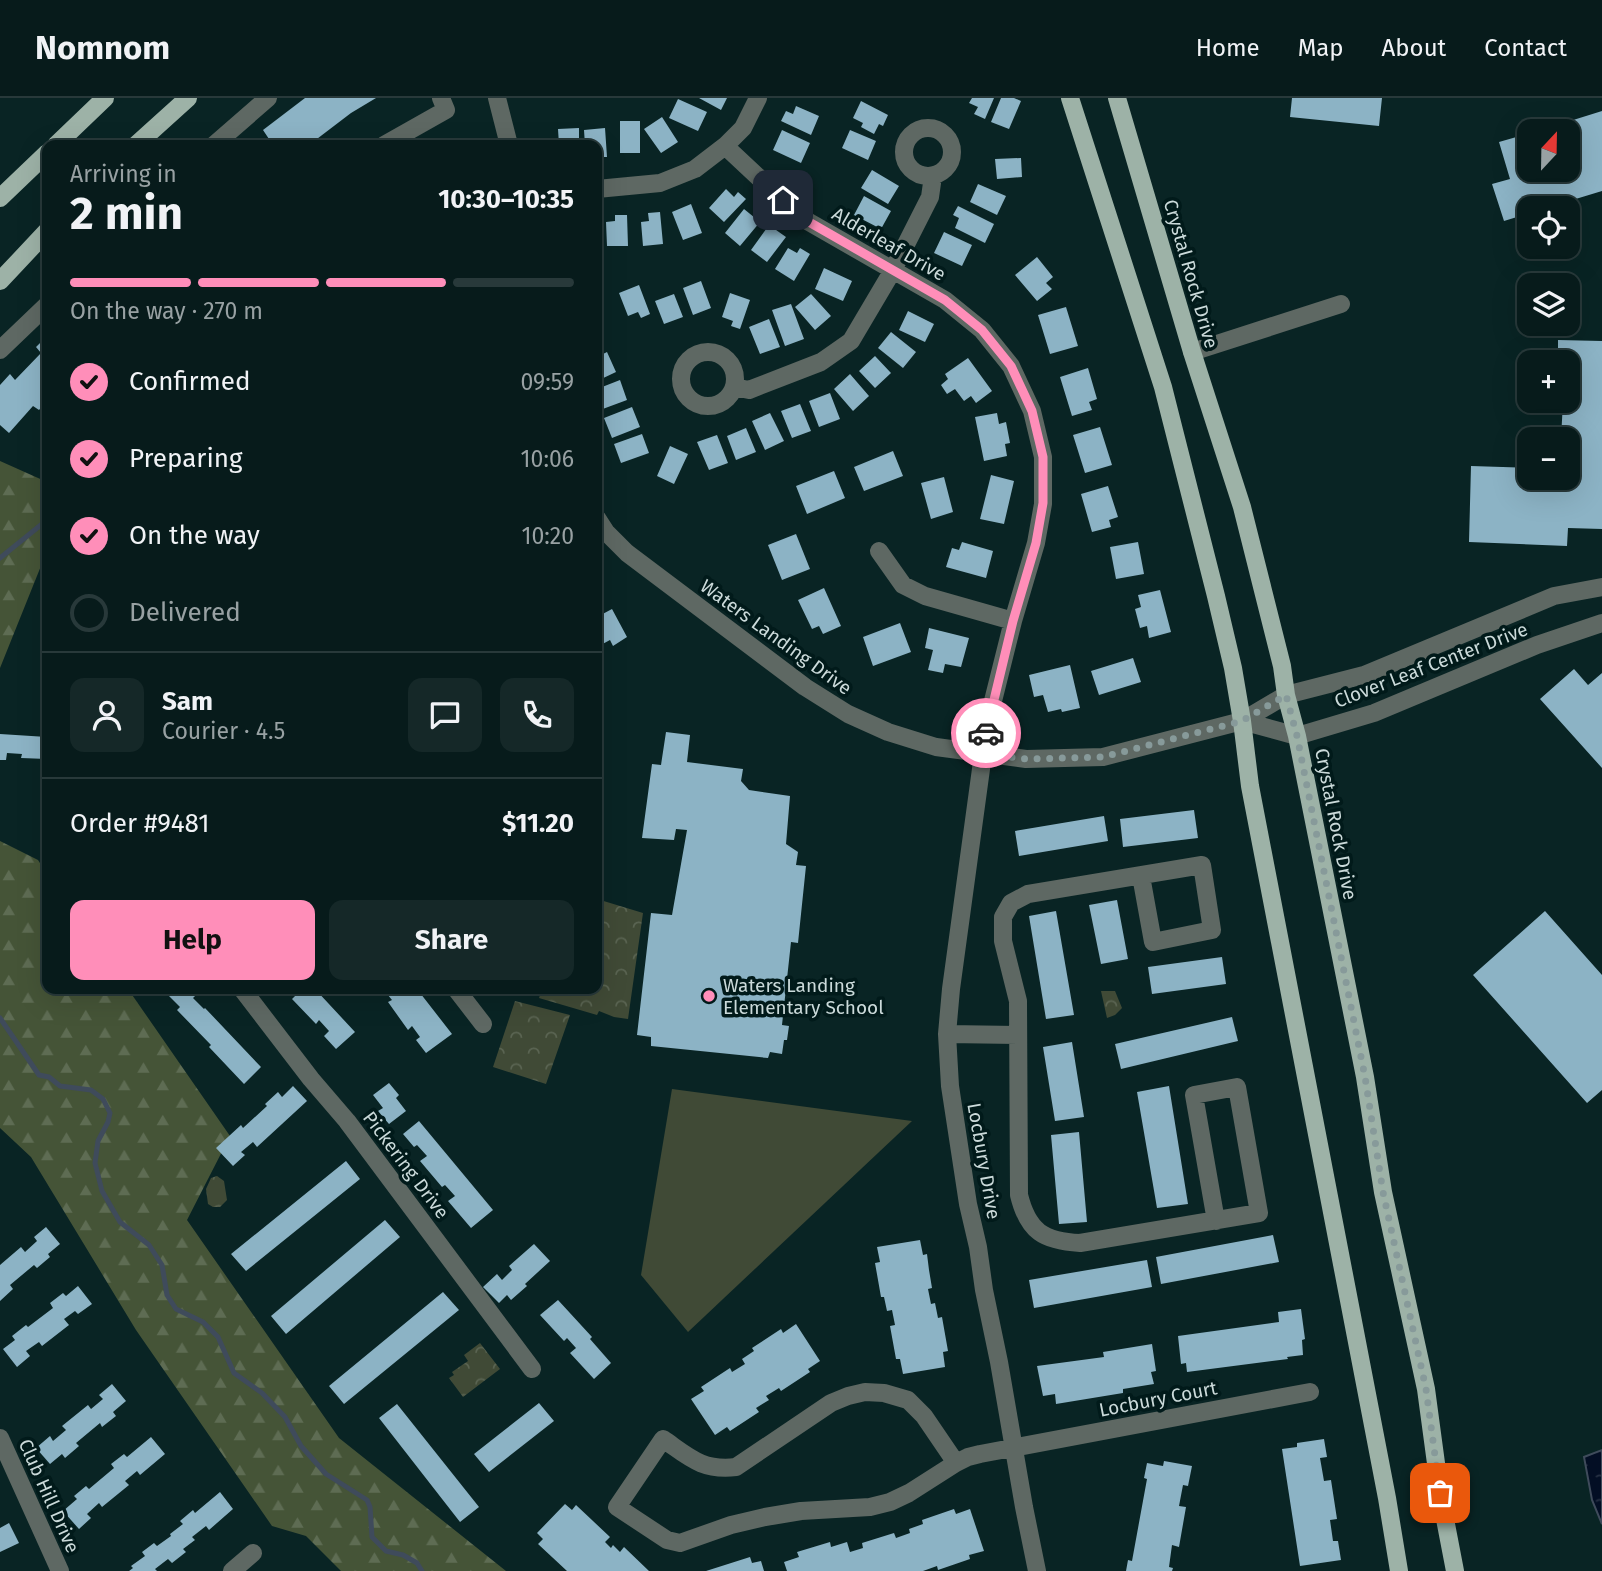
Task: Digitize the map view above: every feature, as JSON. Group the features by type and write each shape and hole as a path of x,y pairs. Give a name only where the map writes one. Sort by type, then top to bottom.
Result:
{"main road":[{"path":"61,140 105,98"},
{"path":"142,140 188,98"},
{"path":"1070,98 1163,387 1233,668 1250,786 1399,1571"},
{"name":"Crystal Rock Drive","path":"1117,98 1192,352 1242,507 1282,666 1365,1077 1383,1192 1426,1389 1440,1493 1455,1571"},
{"path":"0,198 42,158"},
{"path":"0,281 42,236"}],"street":[{"path":"220,140 268,98"},
{"path":"393,140 446,110 441,98"},
{"path":"497,98 508,140"},
{"path":"602,189 660,183 695,169 743,128 758,98"},
{"name":"Alderleaf Drive","path":"725,146 802,218 945,300 982,330 1011,366 1032,411 1043,457 1043,503 1036,543 986,725 983,754"},
{"path":"734,387 749,390 821,362 851,341 893,270 930,197 933,176"},
{"path":"1192,352 1341,304"},
{"path":"0,350 42,310"},
{"name":"Waters Landing Drive","path":"602,526 627,553 805,687 848,714 888,732 936,747 1026,759 1103,757 1242,721"},
{"path":"879,551 903,585 925,596 1013,621"},
{"name":"Clover Leaf Center Drive","path":"1242,721 1286,695 1364,675 1554,596 1602,587"},
{"name":"Clover Leaf Center Drive","path":"1297,736 1374,713 1602,622"},
{"path":"1242,721 1297,736"},
{"name":"Locbury Drive","path":"983,754 951,989 947,1034 950,1086 964,1181 1037,1571"},
{"path":"1141,876 1153,942 1212,930 1202,865 1027,894 1011,903 1003,917 1003,941 1018,1002 1019,1195 1023,1212 1032,1226 1044,1236 1060,1242 1080,1243 1216,1221 1259,1213 1237,1087 1194,1095 1216,1221"},
{"name":"Pickering Drive","path":"246,994 347,1121 532,1369"},
{"path":"460,994 482,1024"},
{"path":"947,1034 1018,1035"},
{"name":"Locbury Court","path":"956,1463 924,1416 908,1400 884,1393 864,1392 831,1403 736,1467 723,1469 694,1461 663,1439 617,1507 667,1539 680,1543 731,1525 765,1517 801,1511 870,1507 890,1502 968,1457 1310,1392"},
{"name":"Club Hill Drive","path":"0,1438 60,1571"},
{"path":"232,1571 253,1553"}],"green space":[{"path":"0,461 42,480 42,563 0,668"},
{"path":"0,841 38,860 42,866 42,994 131,994 230,1136 187,1220 339,1438 506,1571 341,1571 306,1536 272,1526 136,1330 31,1157 0,1128"},
{"path":"602,901 643,913 628,1019 599,1011 597,1015 539,998 540,994 602,994"},
{"path":"1101,991 1115,991 1122,1008 1115,1015 1107,1018"},
{"path":"515,1001 570,1015 546,1084 493,1067"},
{"path":"672,1089 912,1121 688,1332 641,1275"},
{"path":"217,1176 224,1181 227,1200 220,1207 213,1207 208,1204 206,1189 211,1178"},
{"path":"480,1343 500,1369 463,1397 449,1378 454,1375 452,1372 468,1361 464,1355"}],"water":[{"path":"1602,1450 1602,1524 1592,1500 1584,1457"}],"building":[{"path":"305,98 376,98 316,140 270,140 263,130"},
{"path":"699,98 727,98 721,110"},
{"path":"972,98 994,98 985,119 974,114 978,107 969,103"},
{"path":"1001,98 1021,101 1009,129 991,122"},
{"path":"1292,98 1382,98 1379,126 1290,117"},
{"path":"678,99 707,112 698,131 669,118"},
{"path":"861,101 888,115 883,126 879,124 874,134 861,127 863,123 853,118"},
{"path":"796,106 819,116 811,135 781,121 786,111 793,114"},
{"path":"1602,111 1602,191 1580,198 1517,196 1517,217 1504,221 1492,184 1510,179 1499,142 1517,137 1517,182 1580,182 1580,119 1576,119"},
{"path":"662,117 678,142 661,153 644,129"},
{"path":"620,121 640,121 640,153 620,153"},
{"path":"579,128 579,140 559,140 558,129"},
{"path":"605,128 607,157 602,157 602,140 585,140 584,130"},
{"path":"782,130 810,143 801,163 773,150"},
{"path":"850,130 876,141 868,160 842,148"},
{"path":"1021,158 1022,177 997,179 995,159"},
{"path":"872,170 899,186 888,204 861,188"},
{"path":"978,184 1006,196 997,215 970,202"},
{"path":"726,189 734,197 738,192 746,199 724,222 709,208"},
{"path":"864,196 891,211 881,229 854,215"},
{"path":"691,204 702,233 683,240 672,212"},
{"path":"958,206 994,224 985,243 955,228 959,218 953,215"},
{"path":"744,209 760,222 740,246 725,233"},
{"path":"660,212 663,244 643,246 641,222 649,221 648,213"},
{"path":"615,215 627,215 628,246 607,246 606,222 615,221"},
{"path":"769,225 786,237 767,262 751,250"},
{"path":"944,232 972,245 962,266 934,253"},
{"path":"788,248 797,253 800,248 810,254 794,281 775,269"},
{"path":"1037,257 1053,277 1046,283 1052,289 1037,301 1015,275"},
{"path":"824,268 852,281 843,301 815,289"},
{"path":"701,281 711,308 693,315 683,288"},
{"path":"639,285 650,314 641,318 638,312 628,316 619,293"},
{"path":"730,293 750,300 740,329 731,326 733,321 722,317"},
{"path":"674,294 683,317 664,324 655,301"},
{"path":"811,294 831,316 815,330 795,307"},
{"path":"791,304 804,339 785,346 772,310"},
{"path":"1066,307 1078,346 1050,354 1038,315"},
{"path":"908,311 934,324 925,342 899,330"},
{"path":"769,319 780,347 760,354 749,327"},
{"path":"891,332 916,352 903,368 878,348"},
{"path":"1558,340 1602,341 1602,529 1568,528 1567,546 1469,542 1471,466 1517,468 1517,490 1580,490 1580,427 1562,427 1562,413 1580,413 1580,350 1558,350"},
{"path":"42,341 42,407 39,410 33,406 9,433 0,425 0,385 10,374 15,380 41,353 36,347"},
{"path":"607,352 616,372 602,379 602,354"},
{"path":"875,356 891,373 875,388 859,371"},
{"path":"968,358 992,391 976,403 971,396 964,401 955,389 947,394 941,385 948,379 945,374"},
{"path":"1088,368 1097,399 1089,402 1092,410 1072,416 1060,377"},
{"path":"850,374 869,396 853,411 834,389"},
{"path":"620,380 627,400 602,409 602,387"},
{"path":"830,393 840,419 819,427 809,401"},
{"path":"800,404 811,431 792,438 781,411"},
{"path":"632,407 640,427 612,438 604,418"},
{"path":"770,413 784,441 765,450 752,421"},
{"path":"997,413 999,424 1006,422 1010,443 1005,444 1007,456 984,461 975,417"},
{"path":"1100,427 1112,465 1085,473 1073,435"},
{"path":"746,428 756,452 736,460 727,436"},
{"path":"642,434 649,453 621,463 614,444"},
{"path":"717,435 728,463 709,470 697,442"},
{"path":"670,446 688,454 674,484 657,476"},
{"path":"893,451 903,476 864,491 854,467"},
{"path":"834,471 845,498 807,514 796,486"},
{"path":"991,475 1014,481 1004,524 980,519"},
{"path":"944,477 953,512 931,519 921,483"},
{"path":"1108,486 1118,517 1109,520 1111,527 1092,532 1081,494"},
{"path":"796,534 810,569 782,580 768,545"},
{"path":"962,542 993,551 986,578 946,567 952,548 959,550"},
{"path":"1138,542 1144,574 1116,579 1110,547"},
{"path":"824,588 841,626 823,634 819,626 812,629 798,600"},
{"path":"1160,590 1171,632 1149,638 1147,626 1140,628 1135,609 1141,607 1138,595"},
{"path":"612,609 627,637 613,646 610,640 602,644 602,614"},
{"path":"900,623 911,652 873,666 863,637"},
{"path":"929,628 969,638 961,667 945,664 943,673 928,670 933,650 925,648"},
{"path":"1133,658 1141,682 1099,695 1091,671"},
{"path":"1070,665 1080,708 1048,712 1043,695 1034,697 1029,675"},
{"path":"1574,669 1588,685 1602,673 1602,768 1540,699"},
{"path":"666,732 690,735 687,762 743,769 741,781 749,790 790,796 786,844 798,852 796,865 806,866 798,943 791,942 782,1025 789,1026 782,1054 770,1052 768,1058 651,1046 651,1037 637,1035 651,913 672,915 687,830 676,829 674,840 642,838 652,764 661,765"},
{"path":"0,734 42,737 42,759 21,758 22,754 7,753 6,760 0,760"},
{"path":"1194,810 1198,838 1123,847 1120,819"},
{"path":"1104,816 1108,841 1019,856 1015,831"},
{"path":"1117,900 1128,959 1101,964 1089,905"},
{"path":"1056,911 1074,1015 1046,1019 1029,916"},
{"path":"1545,911 1602,975 1602,1090 1587,1103 1473,975"},
{"path":"1222,957 1226,984 1152,994 1148,967"},
{"path":"167,994 197,994 193,998 261,1067 244,1084 177,1010 180,1007"},
{"path":"297,994 320,994 355,1032 336,1049 324,1036 329,1031 319,1020 316,1024 292,999"},
{"path":"387,994 421,994 452,1034 426,1053 416,1040 420,1037 412,1026 408,1030 388,1002 392,1000"},
{"path":"1232,1017 1238,1041 1121,1069 1115,1044"},
{"path":"1072,1042 1084,1117 1055,1121 1043,1047"},
{"path":"389,1083 399,1095 396,1098 406,1111 389,1124 378,1111 383,1108 373,1095"},
{"path":"293,1086 307,1101 257,1147 253,1142 241,1152 245,1155 233,1166 216,1148 241,1125 243,1128 278,1092 282,1097"},
{"path":"1169,1086 1188,1204 1157,1208 1137,1092"},
{"path":"419,1121 493,1210 471,1228 448,1201 455,1196 445,1185 442,1187 420,1161 427,1156 417,1145 414,1147 403,1134"},
{"path":"1079,1132 1087,1222 1059,1224 1051,1135"},
{"path":"346,1161 360,1179 246,1271 231,1254"},
{"path":"385,1220 400,1237 286,1334 271,1316"},
{"path":"46,1227 60,1244 37,1268 34,1265 10,1285 13,1289 0,1301 0,1265 21,1247 25,1252 37,1241 34,1237"},
{"path":"1273,1235 1279,1262 1161,1284 1156,1257"},
{"path":"920,1240 923,1255 927,1254 932,1288 928,1289 931,1304 935,1303 938,1318 942,1317 948,1351 943,1352 945,1367 903,1374 900,1359 896,1359 890,1326 895,1325 892,1310 887,1311 884,1297 881,1297 875,1263 880,1262 877,1247"},
{"path":"534,1244 550,1261 511,1300 507,1295 499,1303 483,1287 497,1274 502,1280 512,1270 509,1266"},
{"path":"1147,1260 1152,1287 1034,1308 1029,1280"},
{"path":"78,1286 92,1304 78,1314 75,1311 64,1319 69,1325 42,1346 39,1342 26,1351 30,1356 17,1367 3,1349 15,1340 12,1336 53,1308 50,1303 63,1293 66,1296"},
{"path":"443,1292 459,1310 344,1404 329,1386"},
{"path":"558,1300 592,1337 590,1339 611,1363 594,1379 570,1353 576,1348 567,1338 564,1341 540,1315"},
{"path":"1301,1309 1305,1339 1302,1340 1303,1355 1187,1372 1186,1363 1181,1364 1178,1336 1279,1322 1278,1312"},
{"path":"796,1324 820,1361 808,1369 810,1372 781,1391 779,1388 766,1396 769,1400 756,1408 759,1412 730,1431 727,1427 715,1435 691,1399 704,1391 701,1387 730,1368 732,1372 745,1364 742,1359 754,1351 752,1348 781,1329 783,1333"},
{"path":"1152,1344 1156,1371 1151,1372 1154,1384 1123,1389 1123,1393 1056,1404 1055,1394 1043,1396 1037,1366 1104,1357 1103,1352"},
{"path":"112,1384 126,1401 113,1412 116,1416 102,1427 100,1423 76,1443 79,1446 65,1458 62,1454 50,1464 36,1448 50,1436 53,1441 66,1430 62,1426 88,1405 91,1409 103,1399 99,1395"},
{"path":"539,1403 554,1421 489,1472 474,1454"},
{"path":"397,1404 479,1507 460,1522 379,1418"},
{"path":"151,1437 165,1454 140,1475 137,1471 125,1481 129,1485 102,1507 99,1503 87,1514 91,1518 79,1529 63,1511 77,1499 74,1496 86,1486 89,1489 114,1468 111,1464 124,1454 127,1457"},
{"path":"1324,1439 1327,1457 1320,1458 1324,1481 1331,1480 1337,1519 1330,1520 1333,1541 1338,1541 1341,1560 1300,1566 1282,1449 1297,1447 1297,1443"},
{"path":"1164,1461 1192,1466 1188,1486 1183,1485 1179,1506 1186,1507 1179,1547 1172,1545 1169,1567 1173,1568 1172,1571 1126,1571 1128,1560 1132,1561 1147,1479 1144,1478 1147,1463 1163,1466"},
{"path":"220,1492 233,1509 209,1530 206,1526 192,1537 195,1540 183,1549 186,1552 172,1563 168,1559 155,1569 157,1571 129,1571 133,1568 131,1566 145,1556 142,1552 171,1536 170,1534 183,1524 180,1521 193,1510 195,1513"},
{"path":"565,1504 572,1510 576,1505 610,1537 605,1542 611,1548 613,1545 620,1552 624,1547 649,1571 567,1571 538,1544 543,1539 537,1533"},
{"path":"954,1509 956,1514 970,1509 984,1551 969,1555 970,1559 938,1570 937,1566 923,1571 787,1571 784,1562 799,1557 797,1552 830,1542 831,1547 847,1542 850,1552 863,1548 862,1543 894,1533 896,1538 910,1533 909,1529 923,1524 922,1520"},
{"path":"9,1523 19,1543 0,1552 0,1528"},
{"path":"750,1557 752,1563 761,1561 764,1571 706,1571"}],"waterway":[{"path":"0,558 42,524"},
{"path":"0,1018 39,1075 49,1077 60,1086 91,1090 103,1099 110,1113 98,1141 95,1163 102,1191 120,1222 149,1245 162,1265 167,1295 176,1309 203,1322 218,1337 234,1373 262,1393 285,1417 301,1446 326,1474 367,1500 372,1537 386,1551 403,1555 417,1563 422,1571"}],"way so far":[{"path":"986,733 983,754 1026,759 1103,757 1242,721 1286,695 1297,736 1365,1077 1383,1192 1426,1389 1440,1493"}],"place":[{"name":"Waters Landing Elementary School","path":"709,996"}],"route":[{"path":"783,200 802,218 945,300 982,330 1011,366 1032,411 1043,457 1043,503 1036,543 1013,621 986,733"}]}
